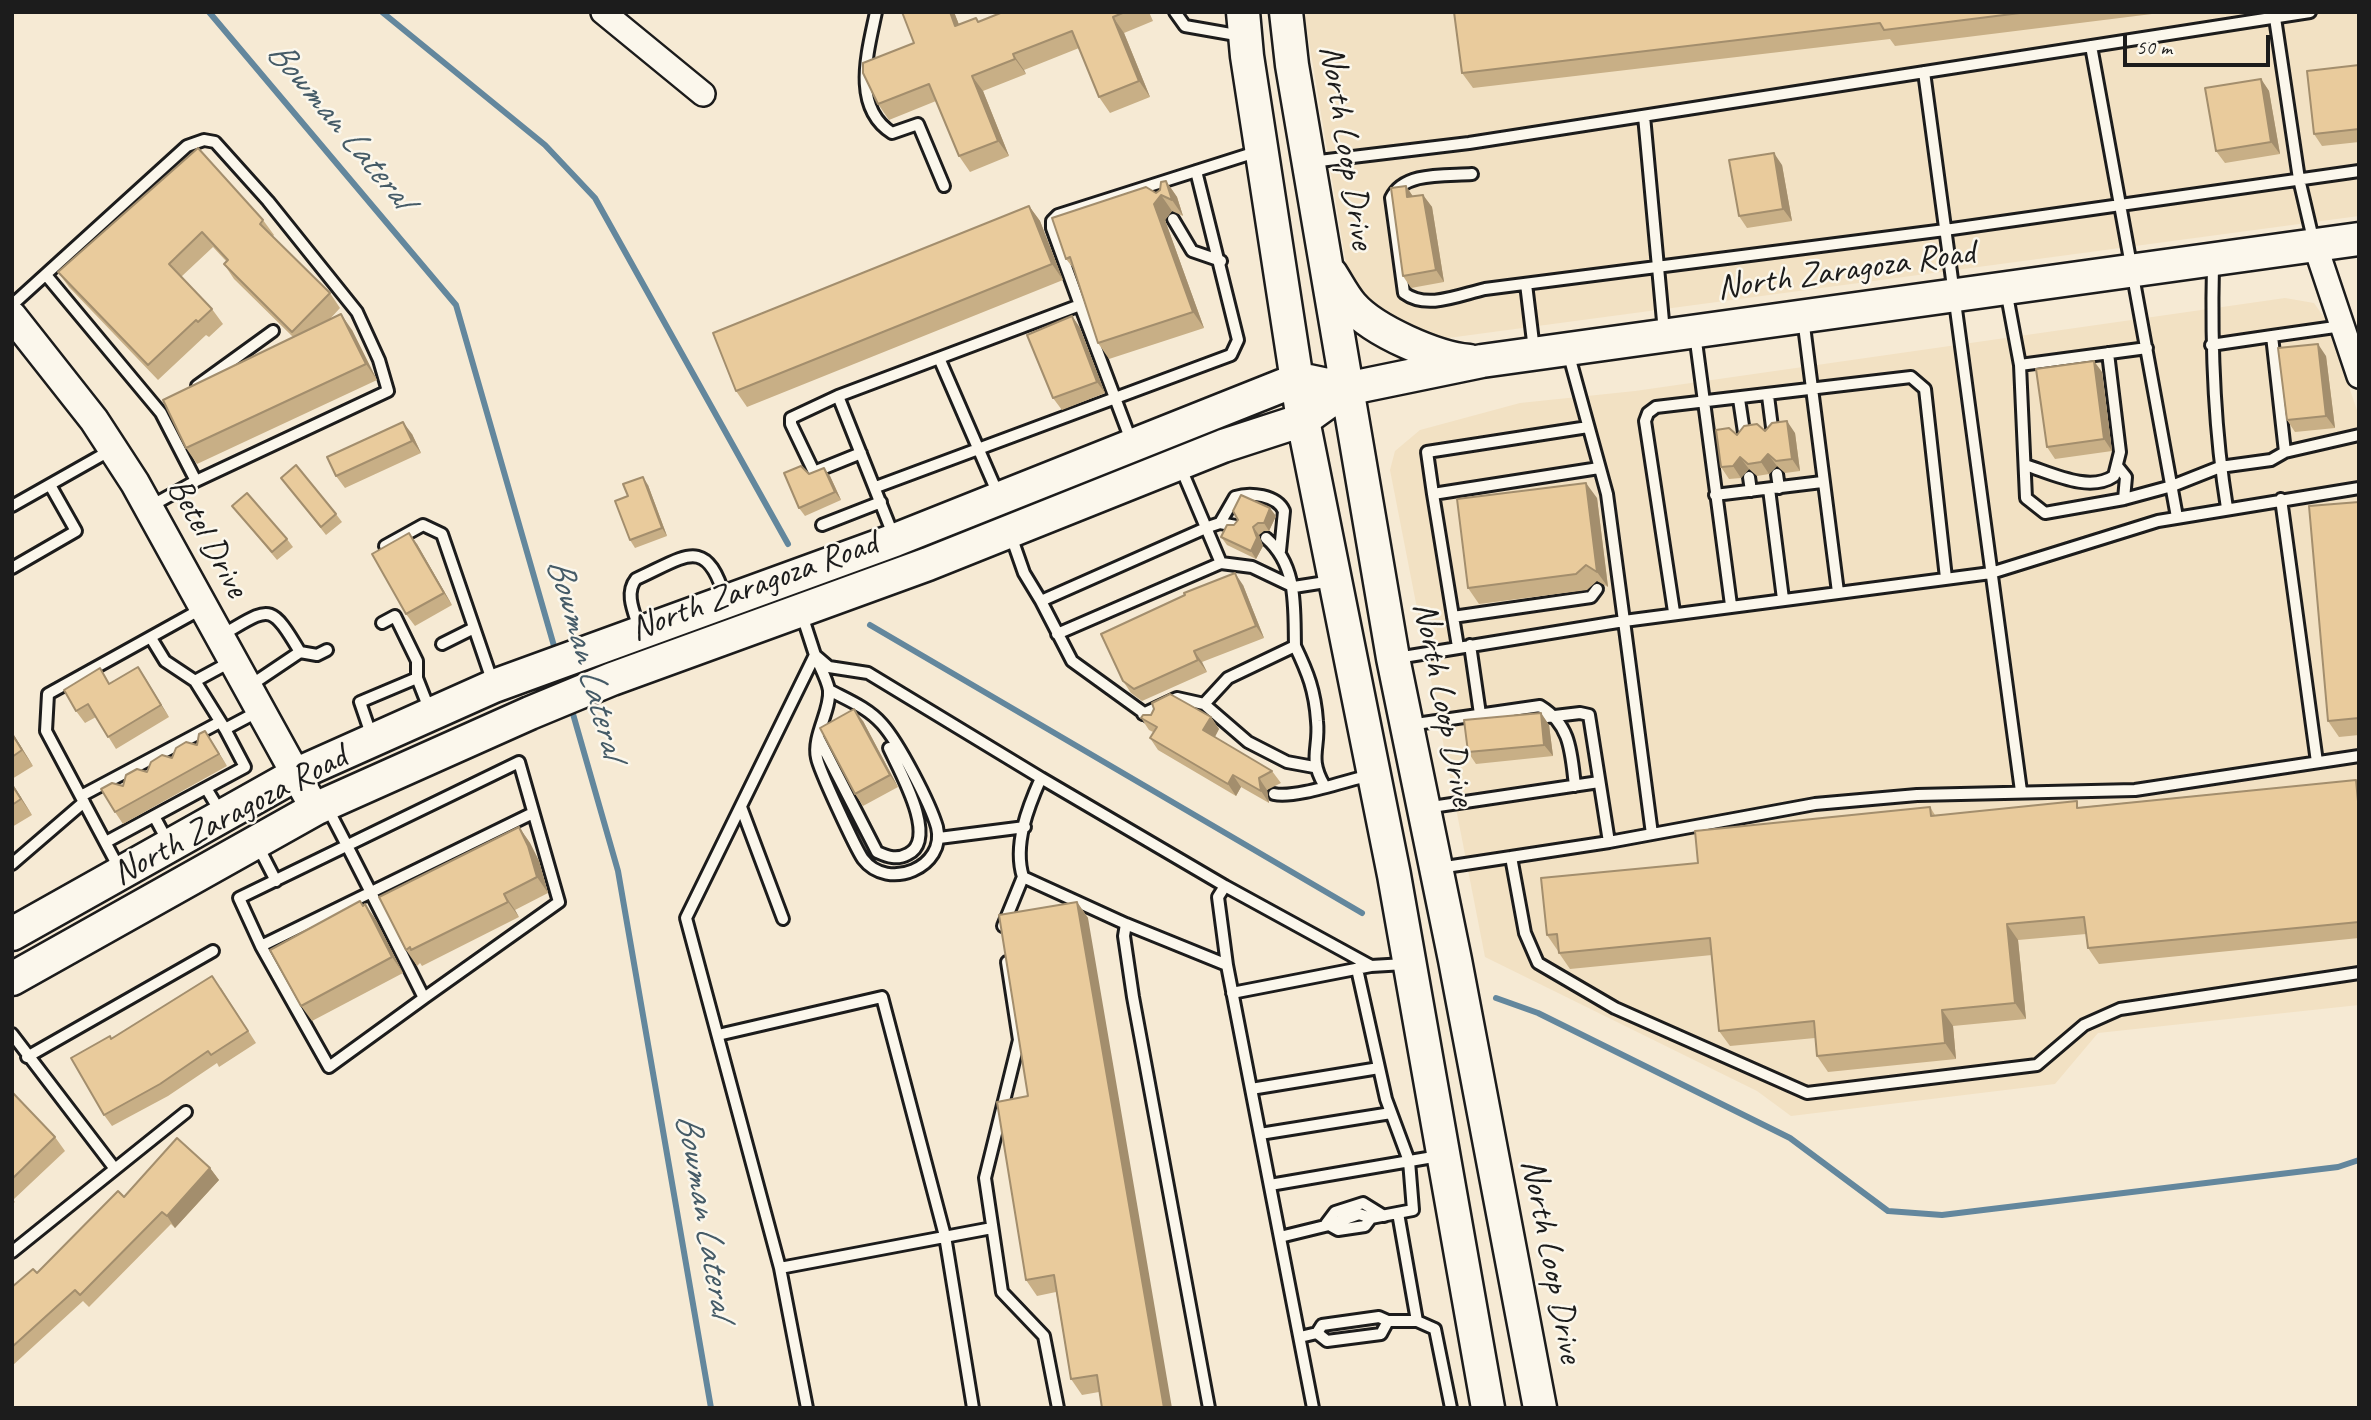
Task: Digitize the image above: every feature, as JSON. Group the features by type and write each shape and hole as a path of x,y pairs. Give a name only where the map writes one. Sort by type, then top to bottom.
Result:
{"main road":[{"name":"North Loop Drive","path":"1286,12 1308,162 1393,658 1437,869 1540,1408"},
{"path":"1244,24 1303,420 1394,875 1488,1408"},
{"name":"North Zaragoza Road","path":"12,934 297,774 494,686 895,540 1299,379 1346,389 1482,361 1954,293 2359,239"},
{"path":"1327,267 1352,306 1380,329 1462,360 1482,361"},
{"name":"North Zaragoza Road","path":"12,979 320,807 530,713 612,679 928,565 1009,530 1303,420 1346,389"},
{"path":"685,653 704,633 870,573 886,560 895,540"},
{"path":"1394,875 1437,869"}],"street":[{"path":"614,15 703,94"},
{"path":"2315,245 2359,376"},
{"name":"Betel Drive","path":"12,316 113,449 149,507 297,774 320,807"}],"lane":[{"path":"876,12 863,70 868,98 880,126 892,133 918,124 944,186"},
{"path":"1175,12 1185,26 1244,24"},
{"path":"1308,162 1469,143 2310,12"},
{"path":"2275,18 2299,179 2315,245"},
{"path":"2091,46 2177,517"},
{"path":"1924,72 2021,791"},
{"path":"1644,116 1658,267 1704,402 1731,605"},
{"path":"12,305 187,146 204,140 215,142 224,151 357,312 379,360 388,391 196,481 149,507"},
{"path":"1133,445 1080,305 1052,221 1058,215 1159,187 1196,171 1263,149"},
{"path":"876,487 1231,355 1236,350 1238,340 1221,261 1196,171"},
{"path":"1472,174 1406,181 1396,189 1391,198 1404,293 1415,301 1430,302 1485,289 1945,230 2359,171"},
{"path":"1173,219 1192,251 1221,261"},
{"path":"2213,259 2211,345 2220,467 2227,509"},
{"path":"46,275 161,412 196,481"},
{"path":"1525,284 1535,354"},
{"path":"2006,286 2020,365 2026,498 2045,513 2124,499 2172,486 2220,467 2271,460 2285,452 2359,435"},
{"path":"861,453 814,472 791,424 791,418 838,396 1080,305"},
{"path":"1802,316 1838,592"},
{"path":"2211,345 2342,326"},
{"path":"183,396 273,331"},
{"path":"2272,336 2285,452"},
{"path":"2020,365 2147,348"},
{"path":"1567,349 1607,494 1651,834"},
{"path":"2025,465 2093,484 2105,482 2114,476 2120,452 2108,353"},
{"path":"939,358 999,497"},
{"path":"1674,612 1645,421 1648,413 1656,407 1768,396 1911,377 1925,389 1946,578"},
{"path":"838,396 895,540"},
{"path":"1768,396 1773,435"},
{"path":"1739,399 1745,439"},
{"path":"161,412 172,404"},
{"path":"1458,647 1427,452 1588,427"},
{"path":"12,506 113,449"},
{"path":"1180,464 1221,563"},
{"path":"2118,467 2126,477 2124,499"},
{"path":"1433,494 1599,468"},
{"path":"1777,474 1774,489 1783,599"},
{"path":"1749,477 1751,491"},
{"path":"1715,495 1822,482"},
{"path":"12,568 76,531 50,485"},
{"path":"1393,658 1674,612 1991,573 2177,517 2359,488"},
{"path":"1220,523 1235,497 1252,494 1276,501 1284,511 1280,551"},
{"path":"2281,499 2317,762"},
{"path":"822,525 881,502"},
{"path":"1041,601 1208,527 1220,523 1236,526"},
{"path":"384,546 423,525 442,534 494,686"},
{"path":"1009,530 1024,573 1072,661 1155,720"},
{"path":"1266,538 1280,551 1294,587 1295,646 1312,682 1318,724 1314,767 1324,785"},
{"path":"640,631 630,593 631,585 636,579 687,556 704,556 712,563 726,601"},
{"path":"1057,634 1221,563 1252,567 1294,587 1335,581"},
{"path":"1606,575 1616,563"},
{"path":"1453,617 1591,597 1597,589"},
{"path":"122,872 46,731 48,694 203,608"},
{"path":"801,611 829,690 816,756 863,859 877,871 889,875 906,874 922,866 936,850 939,838 932,811 883,725 861,706 829,690"},
{"path":"195,681 261,613 271,612 279,617 300,652 317,655 327,650"},
{"path":"373,740 361,697 409,678 417,661 396,617 382,623"},
{"path":"442,645 474,628"},
{"path":"106,842 167,804 192,791 206,788 217,777 245,767 195,681 165,661 151,638"},
{"path":"1470,645 1480,714"},
{"path":"1204,704 1228,678 1295,646"},
{"path":"12,864 83,799 146,766 169,749 223,725 255,698 300,652"},
{"path":"816,655 829,667 868,673 896,688 1041,778 1225,886 1371,966"},
{"path":"807,1408 780,1268 686,918 816,655"},
{"path":"409,678 431,714"},
{"path":"1143,713 1177,698 1204,704 1248,742 1287,762 1314,767"},
{"path":"1407,725 1480,714 1500,723 1580,713 1589,715 1608,842"},
{"path":"1556,716 1569,737 1575,786"},
{"path":"819,739 877,852 888,857 901,858 913,851 921,834 919,820 887,743 883,725"},
{"path":"194,736 201,750"},
{"path":"169,749 177,764"},
{"path":"1437,869 1608,842 1815,804 2021,791 2135,790 2359,756"},
{"path":"519,762 533,813 559,902 329,1067 261,946 239,898 519,762"},
{"path":"1274,794 1284,796 1301,793 1373,774"},
{"path":"1004,941 1002,929 1023,877 1019,862 1025,827 1041,778"},
{"path":"1424,808 1599,782"},
{"path":"206,788 222,816"},
{"path":"320,807 348,847 424,998"},
{"path":"741,807 783,919"},
{"path":"261,946 533,813"},
{"path":"147,817 169,845"},
{"path":"939,838 1025,827"},
{"path":"256,842 275,881"},
{"path":"1511,857 1525,933 1538,963 1615,1008 1807,1093 2037,1065 2084,1025 2120,1009 2359,973"},
{"path":"1023,877 1126,924 1227,965"},
{"path":"1225,886 1218,897 1227,965 1313,1408"},
{"path":"1126,924 1125,936 1133,997 1209,1408"},
{"path":"27,1056 213,951"},
{"path":"1006,954 1019,1040 985,1178 1002,1292 1044,1336 1058,1408"},
{"path":"1232,993 1371,966 1409,964"},
{"path":"1280,1237 1327,1226 1359,1214 1371,1218 1413,1210 1409,1161 1391,1113 1357,969"},
{"path":"718,1035 882,998 945,1236 973,1408"},
{"path":"12,1034 115,1169"},
{"path":"1251,1089 1379,1068"},
{"path":"12,1252 186,1112"},
{"path":"1260,1134 1391,1113"},
{"path":"1270,1185 1443,1155"},
{"path":"1327,1226 1335,1212 1363,1203 1384,1216"},
{"path":"1398,1213 1417,1321"},
{"path":"780,1268 992,1228"},
{"path":"1300,1338 1317,1333 1322,1325 1379,1317 1388,1321 1417,1321 1435,1329 1451,1408"},
{"path":"1317,1333 1327,1341 1381,1334 1388,1321"}],"shaded area":[{"path":"1304,12 2359,12 2359,216 1448,338 1422,338 1374,315 1347,270"},
{"path":"2285,298 2314,303 2326,320 2359,416 2359,1005 2098,1033 2055,1084 1791,1116 1757,1091 1485,957 1390,470 1395,451 1420,430 1520,403 1635,391"}],"building":[{"path":"902,12 950,12 955,26 976,18 978,22 1003,12 1125,12 1113,17 1139,81 1099,97 1072,31 1013,54 1015,59 972,76 998,141 959,156 929,84 878,104 863,73 863,63 914,43"},
{"path":"1454,12 2028,12 1884,30 1880,23 1462,73"},
{"path":"2359,65 2359,129 2314,134 2307,71"},
{"path":"2261,79 2271,142 2216,151 2205,88"},
{"path":"198,148 263,220 260,224 330,293 292,332 224,264 228,260 202,232 169,264 212,309 198,322 196,320 148,365 58,272"},
{"path":"1774,153 1783,209 1739,216 1729,160"},
{"path":"1166,181 1172,200 1161,195 1154,204 1193,312 1098,343 1070,257 1066,259 1052,218 1146,187 1156,193 1160,190 1161,182"},
{"path":"1406,186 1407,197 1423,195 1436,270 1403,276 1391,188"},
{"path":"1029,206 1052,264 736,391 713,333"},
{"path":"341,314 366,364 186,448 163,400"},
{"path":"1072,316 1097,382 1053,398 1027,335"},
{"path":"2318,344 2326,416 2287,420 2278,348"},
{"path":"2094,361 2104,439 2047,447 2036,369"},
{"path":"1787,421 1792,459 1776,461 1768,454 1761,462 1748,464 1740,457 1733,466 1721,467 1716,430 1729,428 1737,435 1744,426 1757,424 1765,431 1772,423"},
{"path":"403,422 412,441 336,476 327,457"},
{"path":"296,465 336,514 321,527 281,478"},
{"path":"801,466 809,474 824,468 835,492 799,508 784,473"},
{"path":"643,477 662,528 630,540 615,501 628,496 623,484"},
{"path":"1586,483 1597,572 1586,565 1576,574 1468,588 1457,499"},
{"path":"247,493 287,539 272,552 232,506"},
{"path":"1241,495 1270,508 1264,523 1253,527 1257,538 1251,551 1221,537 1227,525 1234,525 1238,520 1233,511"},
{"path":"2359,502 2359,718 2328,721 2309,506"},
{"path":"409,533 444,593 406,614 372,554"},
{"path":"1235,573 1256,626 1194,651 1198,660 1134,689 1123,681 1101,634 1185,595 1184,593"},
{"path":"138,667 161,705 108,737 88,704 76,711 64,690 100,668 109,684"},
{"path":"1170,694 1211,717 1203,730 1272,771 1259,778 1261,791 1233,775 1228,784 1150,738 1157,727 1141,718 1143,715 1151,715 1154,709 1152,703"},
{"path":"854,709 890,775 855,794 820,728"},
{"path":"1541,713 1544,745 1468,752 1464,720"},
{"path":"205,731 219,754 115,812 101,789 112,783 123,786 126,775 137,769 147,772 151,762 162,755 172,758 176,748 186,742 197,745 199,734"},
{"path":"12,734 22,750 12,757"},
{"path":"2356,780 2359,812 2359,922 2088,948 2084,917 2007,924 2015,1003 1942,1010 1945,1043 1817,1056 1814,1021 1719,1031 1710,938 1559,953 1557,934 1547,935 1541,878 1698,863 1695,831 1930,807 1931,816 2077,801 2077,808"},
{"path":"12,785 21,799 12,805"},
{"path":"519,827 537,877 504,894 508,902 411,950 410,947 406,950 379,897"},
{"path":"360,901 363,906 365,904 392,957 301,1006 270,950"},
{"path":"1077,902 1164,1408 1102,1408 1097,1375 1071,1379 1054,1275 1026,1280 997,1102 1028,1096 999,915"},
{"path":"212,976 248,1031 211,1055 208,1051 160,1084 104,1115 71,1058 110,1036 111,1039"},
{"path":"12,1092 55,1137 12,1179"},
{"path":"177,1138 210,1168 167,1216 162,1212 80,1295 75,1290 12,1347 12,1287 33,1269 37,1273 118,1191 124,1197"}],"waterway":[{"name":"Bowman Lateral","path":"209,12 456,305 556,653"},
{"path":"382,12 545,145 595,198 788,544"},
{"path":"870,625 1362,913"},
{"name":"Bowman Lateral","path":"571,707 618,871 711,1408"},
{"path":"1496,998 1538,1013 1790,1138 1888,1211 1942,1215 2338,1167 2359,1160"}]}
